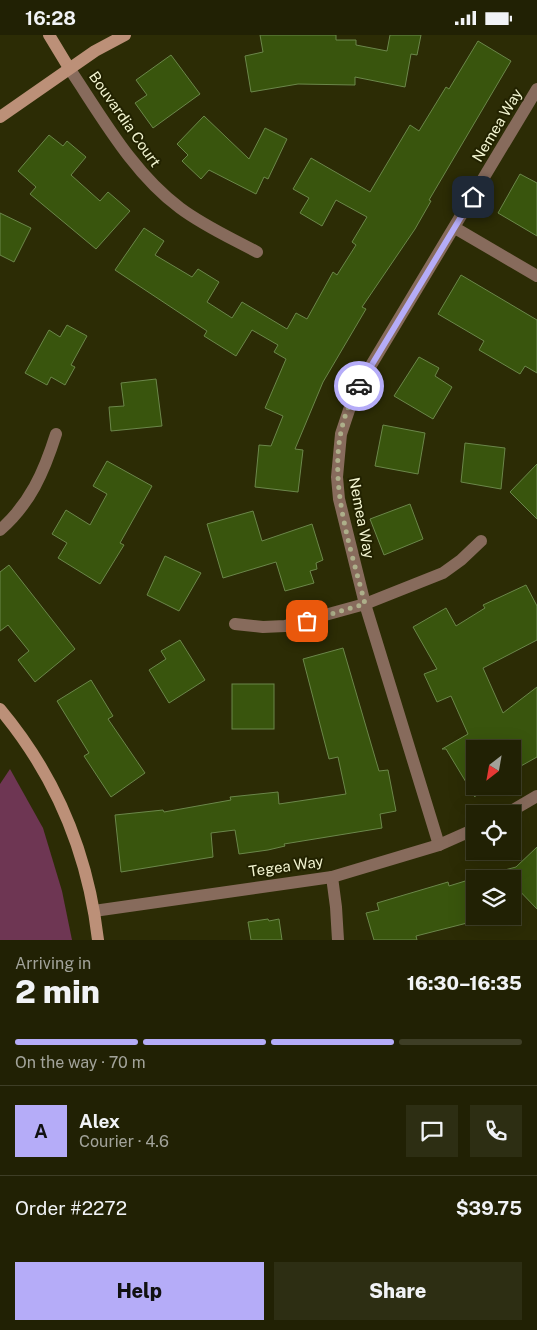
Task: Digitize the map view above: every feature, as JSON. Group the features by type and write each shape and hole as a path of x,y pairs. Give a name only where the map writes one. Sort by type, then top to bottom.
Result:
{"street":[{"path":"49,35 69,68"},
{"path":"0,117 69,68 125,35"},
{"name":"Bouvardia Court","path":"69,68 122,147 145,177 173,203 197,221 257,252"},
{"name":"Nemea Way","path":"439,845 365,604 339,499 337,470 341,434 355,392 537,89"},
{"path":"455,228 537,276"},
{"path":"0,530 22,507 35,489 45,469 56,434"},
{"path":"235,624 262,627 285,626 365,604 443,573 466,556 481,541"},
{"path":"0,709 20,733 46,773 78,849 94,911 98,940"},
{"path":"521,805 537,796"},
{"name":"Tegea Way","path":"94,911 332,877 439,845 466,833"},
{"path":"332,877 338,940"}],"shaded area":[{"path":"10,769 43,828 62,891 72,940 0,940 0,784"}],"building":[{"path":"260,35 336,35 336,40 356,40 356,45 387,51 390,35 421,35 417,55 411,54 405,87 355,77 355,85 298,84 251,92 245,56 263,52"},
{"path":"478,41 511,61 429,200 431,201 415,229 362,307 366,309 323,382 295,449 303,450 298,492 255,487 259,445 271,446 283,416 265,408 286,359 274,352 278,345 252,330 236,356 204,336 207,331 115,270 144,228 164,241 155,255 192,277 198,269 219,282 207,302 232,318 242,302 287,329 296,313 307,319 333,272 337,275 356,245 352,242 367,217 336,200 322,226 300,213 309,198 293,189 311,158 370,192 410,125 419,131 446,87 449,89"},
{"path":"171,55 200,94 153,128 135,103 147,95 136,80"},
{"path":"204,116 249,159 265,128 287,139 268,179 264,177 256,194 209,170 201,179 182,161 188,155 177,144"},
{"path":"49,135 63,146 67,141 86,157 71,175 100,201 108,192 130,211 96,249 30,194 36,187 18,171"},
{"path":"520,174 537,183 537,236 498,213"},
{"path":"0,213 31,228 14,262 0,255"},
{"path":"461,275 537,320 537,373 525,366 520,374 479,350 484,341 438,314"},
{"path":"67,325 87,336 71,365 75,367 65,385 51,377 47,385 25,373 49,330 60,337"},
{"path":"419,357 439,368 435,376 452,387 433,419 394,396"},
{"path":"156,379 162,426 111,431 109,407 124,406 121,383"},
{"path":"383,425 425,433 418,474 375,466"},
{"path":"465,443 505,448 501,489 461,482"},
{"path":"107,461 152,486 120,543 124,545 100,584 58,558 67,543 52,534 66,510 90,525 107,494 93,486"},
{"path":"537,464 537,519 510,492"},
{"path":"410,504 423,539 384,555 370,519"},
{"path":"253,511 262,541 312,524 323,560 316,563 317,569 310,571 314,583 285,591 276,562 223,578 207,524"},
{"path":"165,556 201,573 179,611 147,595"},
{"path":"9,565 75,649 35,682 18,660 29,651 8,625 0,631 0,572"},
{"path":"526,585 537,606 537,640 483,668 503,713 537,687 537,757 521,766 521,740 466,740 466,782 446,749 442,749 468,734 451,696 437,702 424,674 437,669 413,627 446,608 456,626 485,608 483,605"},
{"path":"180,640 205,680 169,703 149,670 166,659 161,651"},
{"path":"343,648 379,771 388,770 396,811 380,814 382,828 284,844 285,846 268,850 239,854 235,830 211,833 213,857 121,872 115,815 163,810 164,812 231,800 230,797 278,792 279,804 346,794 338,757 329,759 303,659"},
{"path":"91,680 113,716 108,719 145,773 111,797 84,756 89,753 57,701"},
{"path":"232,684 274,684 274,729 232,729"},
{"path":"537,847 537,909 521,892 521,870 505,870 516,867"},
{"path":"466,881 466,923 416,936 417,940 374,940 366,913 379,910 377,903 448,882 449,886"},
{"path":"268,919 269,921 279,919 282,940 251,940 248,922"}],"way so far":[{"path":"307,621 365,604 344,522 337,477 337,456 346,412 359,386"}],"route":[{"path":"359,386 473,197"}]}
